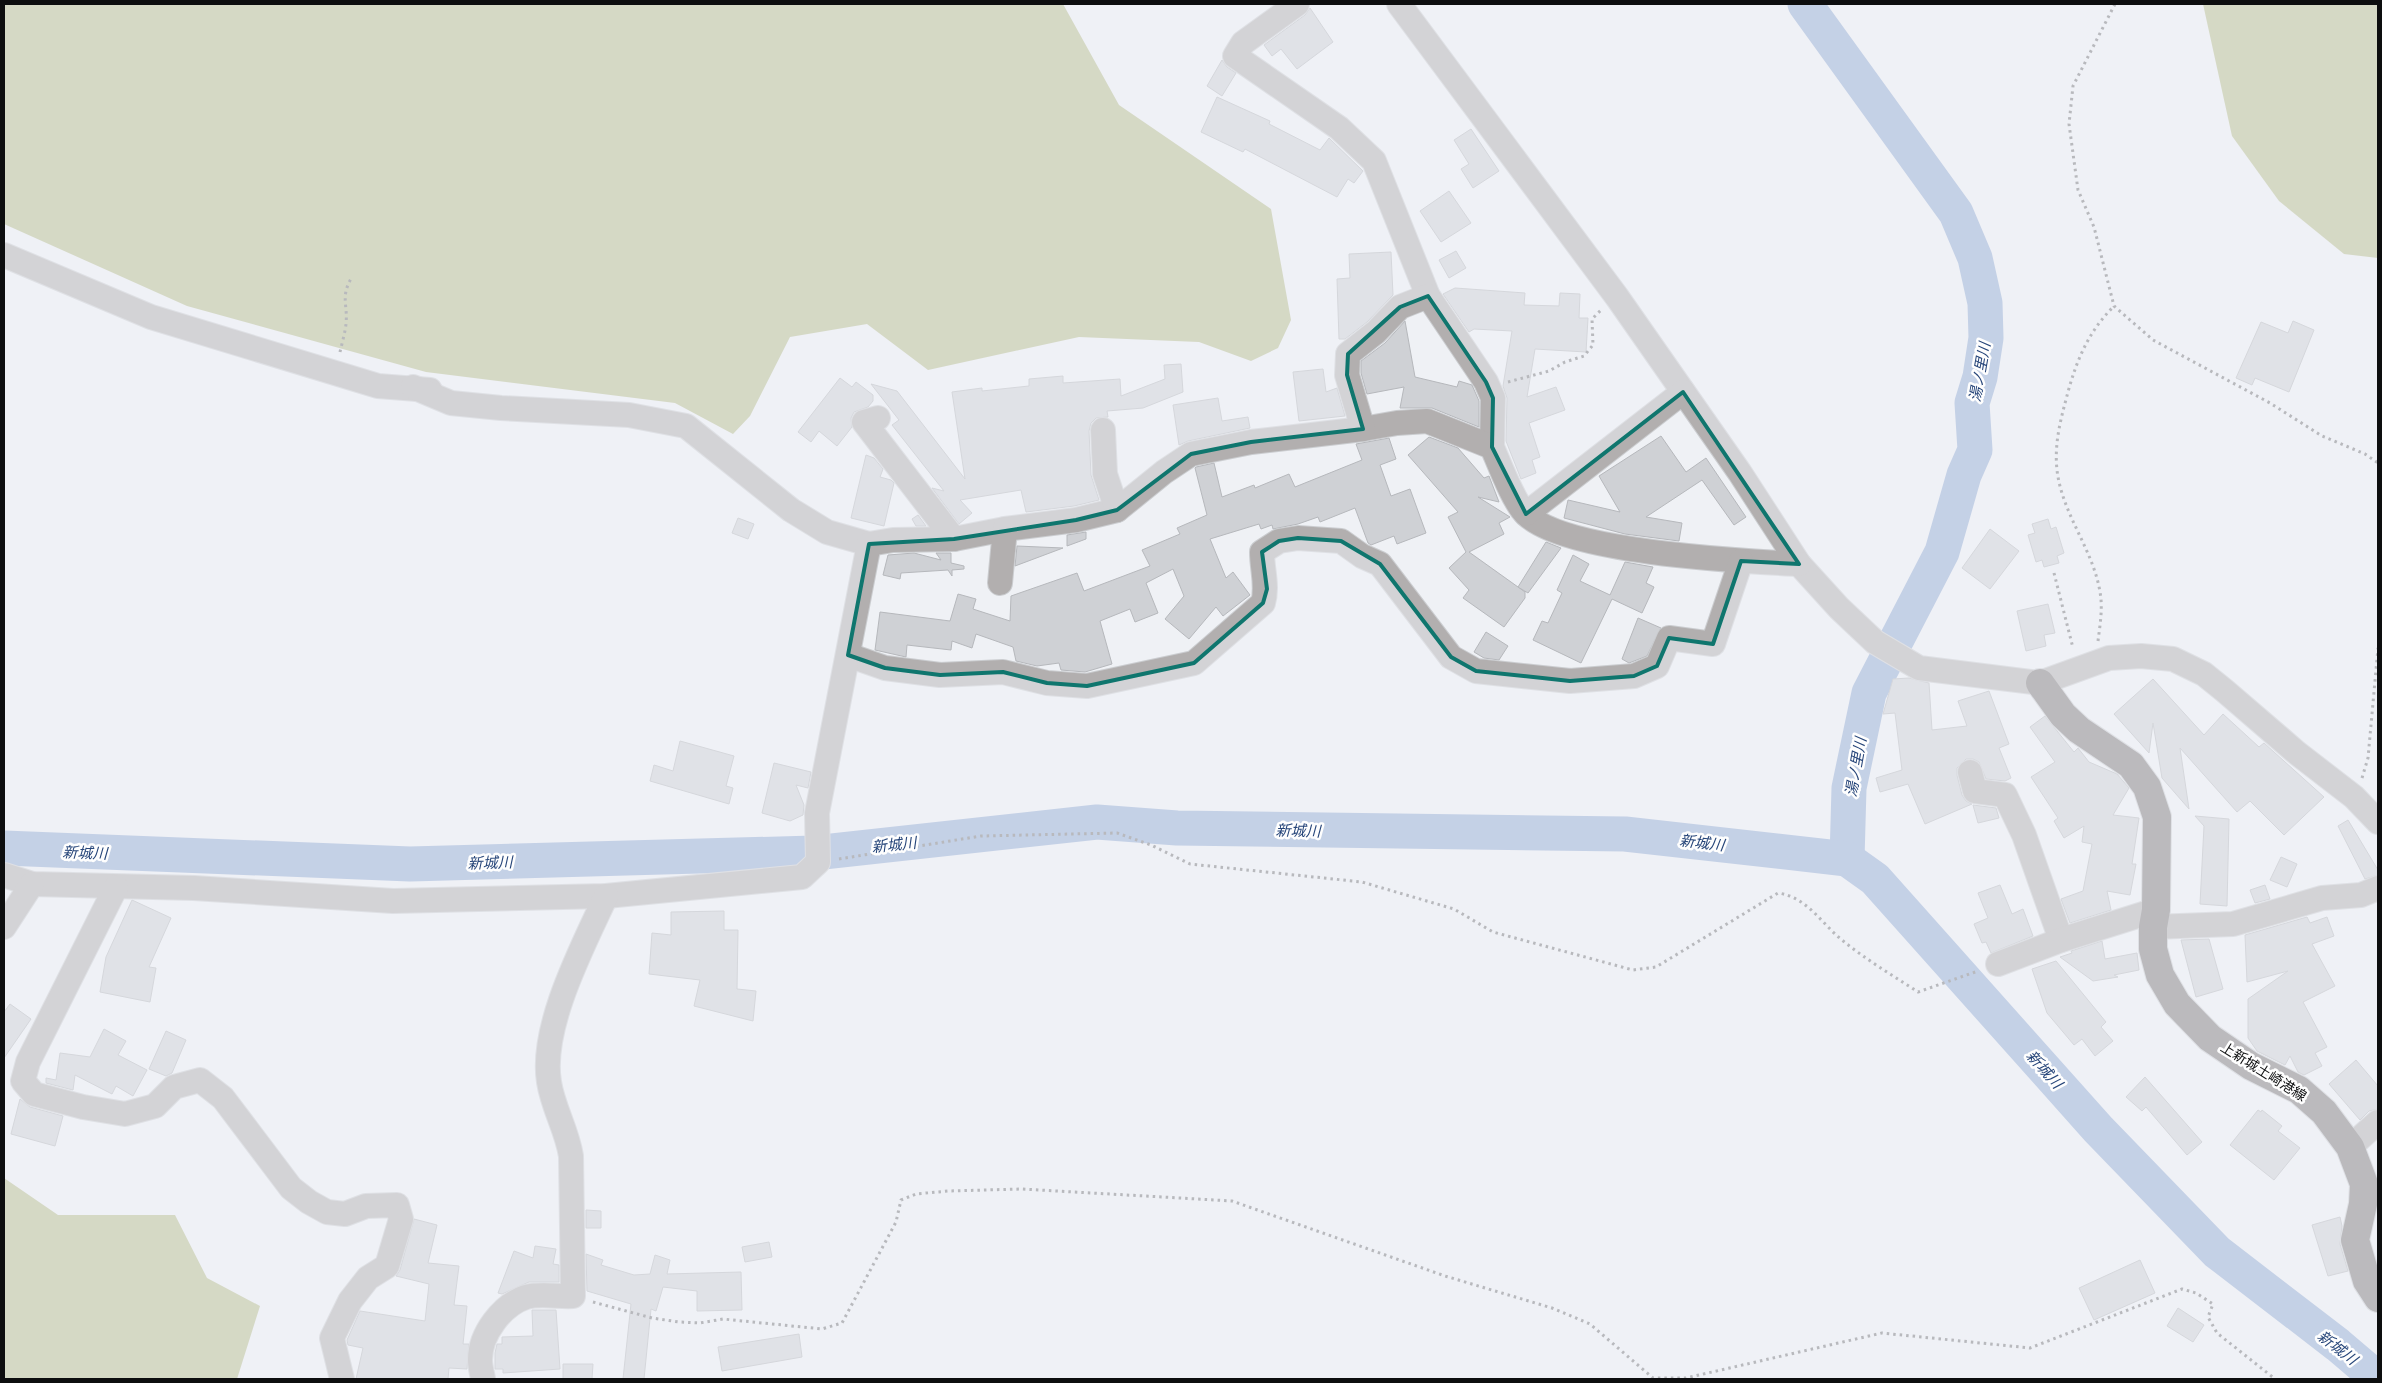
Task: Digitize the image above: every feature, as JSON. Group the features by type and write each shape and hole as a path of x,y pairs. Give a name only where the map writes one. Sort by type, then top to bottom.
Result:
{"main road":[{"name":"上新城土崎港線","path":"2040,683 2063,716 2079,730 2131,765 2146,787 2157,817 2155,919 2152,949 2160,975 2177,1004 2210,1038 2250,1066 2299,1090 2324,1112 2350,1147 2371,1185 2363,1204 2355,1240 2367,1281 2378,1298"}],"street":[{"path":"1296,4 1243,43 1236,56 1339,128 1374,161 1428,296 1478,369 1493,398 1492,447 1505,479 1526,514 1544,526 1571,536 1650,552 1741,561 1799,564"},
{"path":"1399,4 1617,297 1740,473 1799,564 1839,608 1875,642 1919,668 2040,683 2109,658 2141,656 2173,659 2204,674 2297,753 2354,797 2378,822"},
{"path":"4,255 151,317 378,386 413,388 472,396 501,408 630,415 686,426 791,510 827,532 869,544 893,540 954,539 1005,529 1076,520 1117,510 1164,472 1191,454 1251,442 1363,429 1397,423 1427,421 1492,447"},
{"path":"1363,429 1347,375 1348,354 1376,332 1400,307 1428,296"},
{"path":"1526,514 1683,392"},
{"path":"878,418 864,422 954,539"},
{"path":"1103,430 1106,474 1117,510"},
{"path":"1000,583 1005,529"},
{"path":"848,655 885,668 940,675 1003,672 1047,684 1087,686 1194,663 1264,602 1267,588 1262,575 1262,552 1279,541 1298,538 1341,541 1362,556 1380,564 1451,657 1476,671 1570,681 1634,676 1657,666 1670,638 1713,644 1741,561"},
{"path":"4,875 32,884 194,888 393,901 606,896 802,877 818,857 817,813 869,544"},
{"path":"1970,772 1975,791 2005,795 2024,835 2061,940"},
{"path":"4,927 32,884"},
{"path":"116,887 28,1062 23,1082 34,1094 82,1107 125,1114 155,1106 174,1087 200,1080 223,1098 291,1188 309,1202 327,1212 344,1214 366,1206 397,1205 401,1219 387,1266 368,1278 350,1301 332,1338 342,1379"},
{"path":"1998,964 2061,940 2155,919 2233,924 2322,898 2361,894 2378,888"},
{"path":"483,1379 480,1358 486,1338 497,1317 507,1306 527,1297 573,1296 571,1156 568,1138 555,1106 549,1081 549,1059 554,1020 606,896"},
{"path":"2350,1147 2378,1122"}],"path":[{"path":"2115,4 2073,86 2069,124 2078,190 2094,226 2114,306 2153,340 2270,403 2322,436 2365,454 2378,463"},
{"path":"335,374 346,324 343,298 346,287 352,277"},
{"path":"1490,392 1503,383 1527,379 1549,372 1565,362 1584,356 1593,345 1592,318 1617,297"},
{"path":"2086,665 2101,617 2100,592 2088,553 2072,522 2057,472 2056,439 2076,362 2101,320 2114,306"},
{"path":"2054,573 2086,665"},
{"path":"2354,797 2368,758 2378,648"},
{"path":"818,857 981,836 1117,833 1151,845 1190,864 1362,882 1454,909 1493,932 1633,970 1656,967 1778,893 1790,895 1810,908 1840,939 1918,992 1998,964"},
{"path":"573,1296 652,1318 679,1322 700,1323 723,1319 822,1329 842,1322 896,1222 901,1200 916,1194 1022,1189 1232,1201 1446,1276 1552,1308 1590,1324 1653,1379 1686,1378 1882,1334 2030,1348 2182,1289 2196,1293 2213,1304 2208,1317 2217,1333 2275,1379"}],"highlighted area":[{"path":"1428,296 1486,382 1493,398 1492,447 1526,514 1683,392 1799,564 1741,561 1713,644 1669,638 1657,666 1634,676 1570,681 1476,671 1451,657 1380,564 1341,541 1298,538 1279,541 1262,552 1267,589 1263,603 1194,663 1087,686 1047,683 1003,672 940,675 885,668 848,655 869,544 954,539 1076,520 1117,510 1191,454 1251,442 1363,429 1347,375 1348,354 1400,307"}],"green space":[{"path":"4,4 1063,4 1119,105 1271,209 1291,320 1278,348 1251,361 1199,342 1079,337 928,370 867,324 790,337 750,416 733,434 675,403 426,372 187,306 4,224"},
{"path":"2203,4 2378,4 2378,258 2344,254 2279,201 2232,136"},
{"path":"4,1178 58,1215 175,1215 207,1278 260,1306 237,1379 4,1379"}],"building":[{"path":"1310,8 1333,42 1297,69 1281,49 1272,56 1264,45 1305,15"},
{"path":"1222,60 1227,67 1236,73 1222,96 1207,86"},
{"path":"1217,97 1270,121 1269,124 1320,150 1329,138 1363,171 1354,183 1348,179 1337,197 1245,149 1243,152 1201,132"},
{"path":"1471,129 1499,171 1473,188 1461,169 1469,164 1454,140"},
{"path":"1449,191 1471,223 1441,242 1420,211"},
{"path":"1456,251 1466,268 1449,278 1439,260"},
{"path":"1391,252 1393,295 1367,322 1345,339 1339,339 1337,279 1350,278 1349,254"},
{"path":"1455,288 1525,293 1524,305 1559,306 1560,293 1580,294 1579,318 1588,318 1586,352 1535,349 1527,397 1556,387 1565,410 1529,423 1540,457 1532,460 1536,473 1521,479 1506,441 1507,398 1503,386 1512,331 1474,329 1469,332 1443,294"},
{"path":"1405,321 1415,377 1457,387 1459,381 1472,385 1479,401 1479,427 1432,408 1400,408 1404,387 1367,394 1361,373 1361,361 1385,343"},
{"path":"2293,321 2314,330 2289,392 2255,378 2252,385 2236,378 2261,322 2288,333"},
{"path":"1181,364 1183,392 1143,408 1107,411 1108,417 1096,418 1091,423 1089,431 1091,475 1099,500 1074,506 1026,512 1021,490 960,500 972,513 959,524 932,488 944,491 892,425 899,420 871,384 897,391 965,479 952,392 982,388 982,391 1029,386 1029,379 1063,376 1063,383 1120,379 1121,396 1165,379 1164,365"},
{"path":"1323,369 1326,392 1337,388 1345,416 1299,421 1293,372"},
{"path":"840,378 852,387 856,382 873,395 873,401 868,407 854,412 851,418 852,427 837,446 819,431 811,442 798,432"},
{"path":"1218,398 1222,421 1248,417 1250,428 1188,441 1179,445 1173,405"},
{"path":"1661,436 1686,472 1706,458 1746,517 1734,525 1702,480 1646,517 1682,523 1679,541 1625,534 1564,518 1568,500 1620,512 1599,476"},
{"path":"1429,437 1458,448 1484,478 1489,476 1499,502 1478,497 1510,517 1499,523 1504,534 1469,552 1525,592 1525,598 1504,627 1463,598 1469,590 1449,568 1466,552 1448,517 1458,512 1408,455"},
{"path":"1389,438 1396,459 1380,465 1391,496 1410,489 1426,533 1397,544 1394,536 1371,545 1368,543 1355,508 1320,522 1318,517 1298,524 1273,529 1272,525 1261,529 1259,524 1210,539 1226,578 1233,572 1250,595 1223,616 1216,607 1189,639 1165,619 1184,596 1173,569 1146,583 1158,613 1135,622 1130,609 1100,621 1112,664 1085,672 1061,670 1059,663 1037,666 1016,661 1013,647 976,634 972,648 952,641 951,650 907,645 906,657 875,650 880,612 950,621 958,594 976,599 973,609 1010,621 1011,596 1077,573 1084,591 1150,566 1142,550 1180,534 1177,528 1207,515 1196,467 1214,463 1222,497 1254,485 1255,488 1289,474 1295,487 1362,460 1356,444"},
{"path":"866,455 874,458 883,469 880,477 891,480 894,483 884,526 851,518"},
{"path":"918,515 926,526 916,526 912,519"},
{"path":"738,518 754,524 748,539 732,533"},
{"path":"2048,519 2051,529 2056,527 2064,553 2057,556 2059,563 2044,567 2042,560 2036,562 2028,535 2035,533 2032,524"},
{"path":"1990,529 2019,551 1990,589 1962,568"},
{"path":"1086,532 1086,539 1067,546 1067,535"},
{"path":"1546,542 1561,548 1528,593 1518,587"},
{"path":"1017,546 1063,548 1015,566"},
{"path":"914,553 941,560 936,553 951,553 951,563 964,566 964,569 952,570 952,576 948,570 901,573 900,579 883,575 888,555"},
{"path":"1573,555 1589,564 1580,581 1610,595 1625,562 1653,567 1646,583 1654,587 1642,613 1612,599 1581,663 1533,640 1542,621 1548,623 1562,593 1557,590"},
{"path":"2048,604 2055,633 2044,635 2046,646 2026,651 2017,611"},
{"path":"1638,618 1661,628 1647,656 1629,663 1622,659"},
{"path":"1486,632 1508,646 1499,660 1484,658 1474,652"},
{"path":"1909,678 1929,683 1932,730 1967,726 1958,701 1989,691 2009,744 1999,748 2011,778 2005,781 1986,779 1979,762 1973,759 1966,759 1957,768 1957,775 1962,795 1966,801 1972,804 1925,824 1908,784 1880,792 1876,778 1902,770 1895,713 1883,714 1893,679"},
{"path":"2153,679 2204,735 2223,714 2259,747 2264,743 2324,797 2284,835 2250,801 2237,812 2180,748 2189,809 2162,778 2153,723 2149,753 2114,714"},
{"path":"2045,716 2074,752 2078,748 2089,762 2117,774 2129,788 2113,815 2139,818 2132,864 2136,864 2130,895 2107,891 2111,910 2070,923 2061,899 2083,891 2092,844 2082,842 2084,826 2064,838 2054,821 2058,818 2031,777 2055,762 2030,727"},
{"path":"680,741 734,756 726,786 733,788 729,804 650,781 654,765 673,771"},
{"path":"774,763 811,772 808,788 796,785 804,805 803,815 790,821 762,813"},
{"path":"1973,805 1996,808 1999,818 1978,823"},
{"path":"2195,816 2229,819 2227,906 2200,904 2204,826"},
{"path":"2348,820 2378,870 2378,875 2365,879 2338,826"},
{"path":"2281,857 2297,864 2287,887 2270,880"},
{"path":"2000,885 2012,914 2023,909 2033,936 1991,953 1986,942 1982,943 1974,924 1988,918 1978,893"},
{"path":"2265,885 2270,899 2255,903 2250,890"},
{"path":"132,900 171,918 149,967 156,968 150,1002 100,992 106,957"},
{"path":"724,911 724,930 738,930 737,989 756,991 753,1021 694,1006 700,980 649,974 652,933 671,935 671,912"},
{"path":"2307,917 2310,923 2327,917 2334,936 2312,944 2335,986 2303,1002 2327,1047 2315,1053 2322,1066 2304,1075 2298,1072 2290,1056 2285,1065 2257,1051 2248,1038 2248,999 2288,971 2247,982 2245,935"},
{"path":"2209,939 2223,989 2196,997 2181,940"},
{"path":"2102,941 2105,959 2137,953 2139,970 2114,975 2118,977 2093,981 2060,957 2072,953 2071,951"},
{"path":"2056,961 2106,1022 2101,1027 2113,1041 2095,1056 2082,1039 2074,1045 2047,1013 2032,969"},
{"path":"10,1004 31,1019 4,1058 4,1012"},
{"path":"104,1029 126,1041 118,1055 147,1070 133,1096 116,1086 112,1094 75,1075 73,1090 46,1083 46,1078 56,1080 60,1053 90,1057"},
{"path":"166,1031 186,1040 172,1073 166,1076 149,1069"},
{"path":"2356,1060 2378,1086 2378,1109 2369,1111 2360,1120 2329,1084"},
{"path":"2145,1077 2202,1142 2187,1155 2146,1107 2142,1111 2126,1097"},
{"path":"20,1099 30,1107 63,1116 55,1146 11,1134"},
{"path":"2258,1110 2261,1112 2262,1110 2282,1126 2278,1131 2300,1148 2274,1180 2230,1145"},
{"path":"586,1210 601,1211 601,1228 586,1228"},
{"path":"2340,1217 2342,1226 2340,1244 2348,1271 2328,1276 2312,1225"},
{"path":"414,1219 437,1225 428,1263 459,1266 454,1305 467,1306 463,1344 469,1344 467,1369 449,1368 448,1379 356,1379 363,1348 348,1345 347,1340 360,1311 425,1321 429,1284 396,1276 400,1270"},
{"path":"769,1242 772,1257 745,1262 742,1247"},
{"path":"535,1246 556,1249 553,1264 559,1265 559,1282 529,1282 502,1294 498,1293 514,1251 533,1258"},
{"path":"586,1254 603,1260 601,1265 634,1275 650,1274 655,1255 670,1260 667,1274 741,1272 742,1310 697,1311 697,1291 663,1287 656,1311 651,1309 644,1379 623,1379 631,1304 587,1291"},
{"path":"2140,1260 2155,1293 2094,1320 2079,1288"},
{"path":"2178,1308 2204,1325 2193,1342 2167,1326"},
{"path":"532,1310 556,1310 560,1369 503,1373 503,1369 495,1369 495,1353 497,1344 502,1344 502,1337 533,1336"},
{"path":"799,1334 802,1357 722,1371 718,1347"},
{"path":"563,1364 593,1364 592,1379 563,1379"}],"waterway":[{"name":"湯ノ里川","path":"1805,4 1956,213 1975,258 1985,303 1986,338 1980,377 1972,403 1975,450 1964,475 1942,552 1869,693 1849,788 1847,859"},
{"name":"新城川","path":"4,848 410,864 814,853 1097,822 1177,828 1625,834 1847,859 1875,879 2098,1129 2217,1252 2338,1345 2378,1379"}]}
